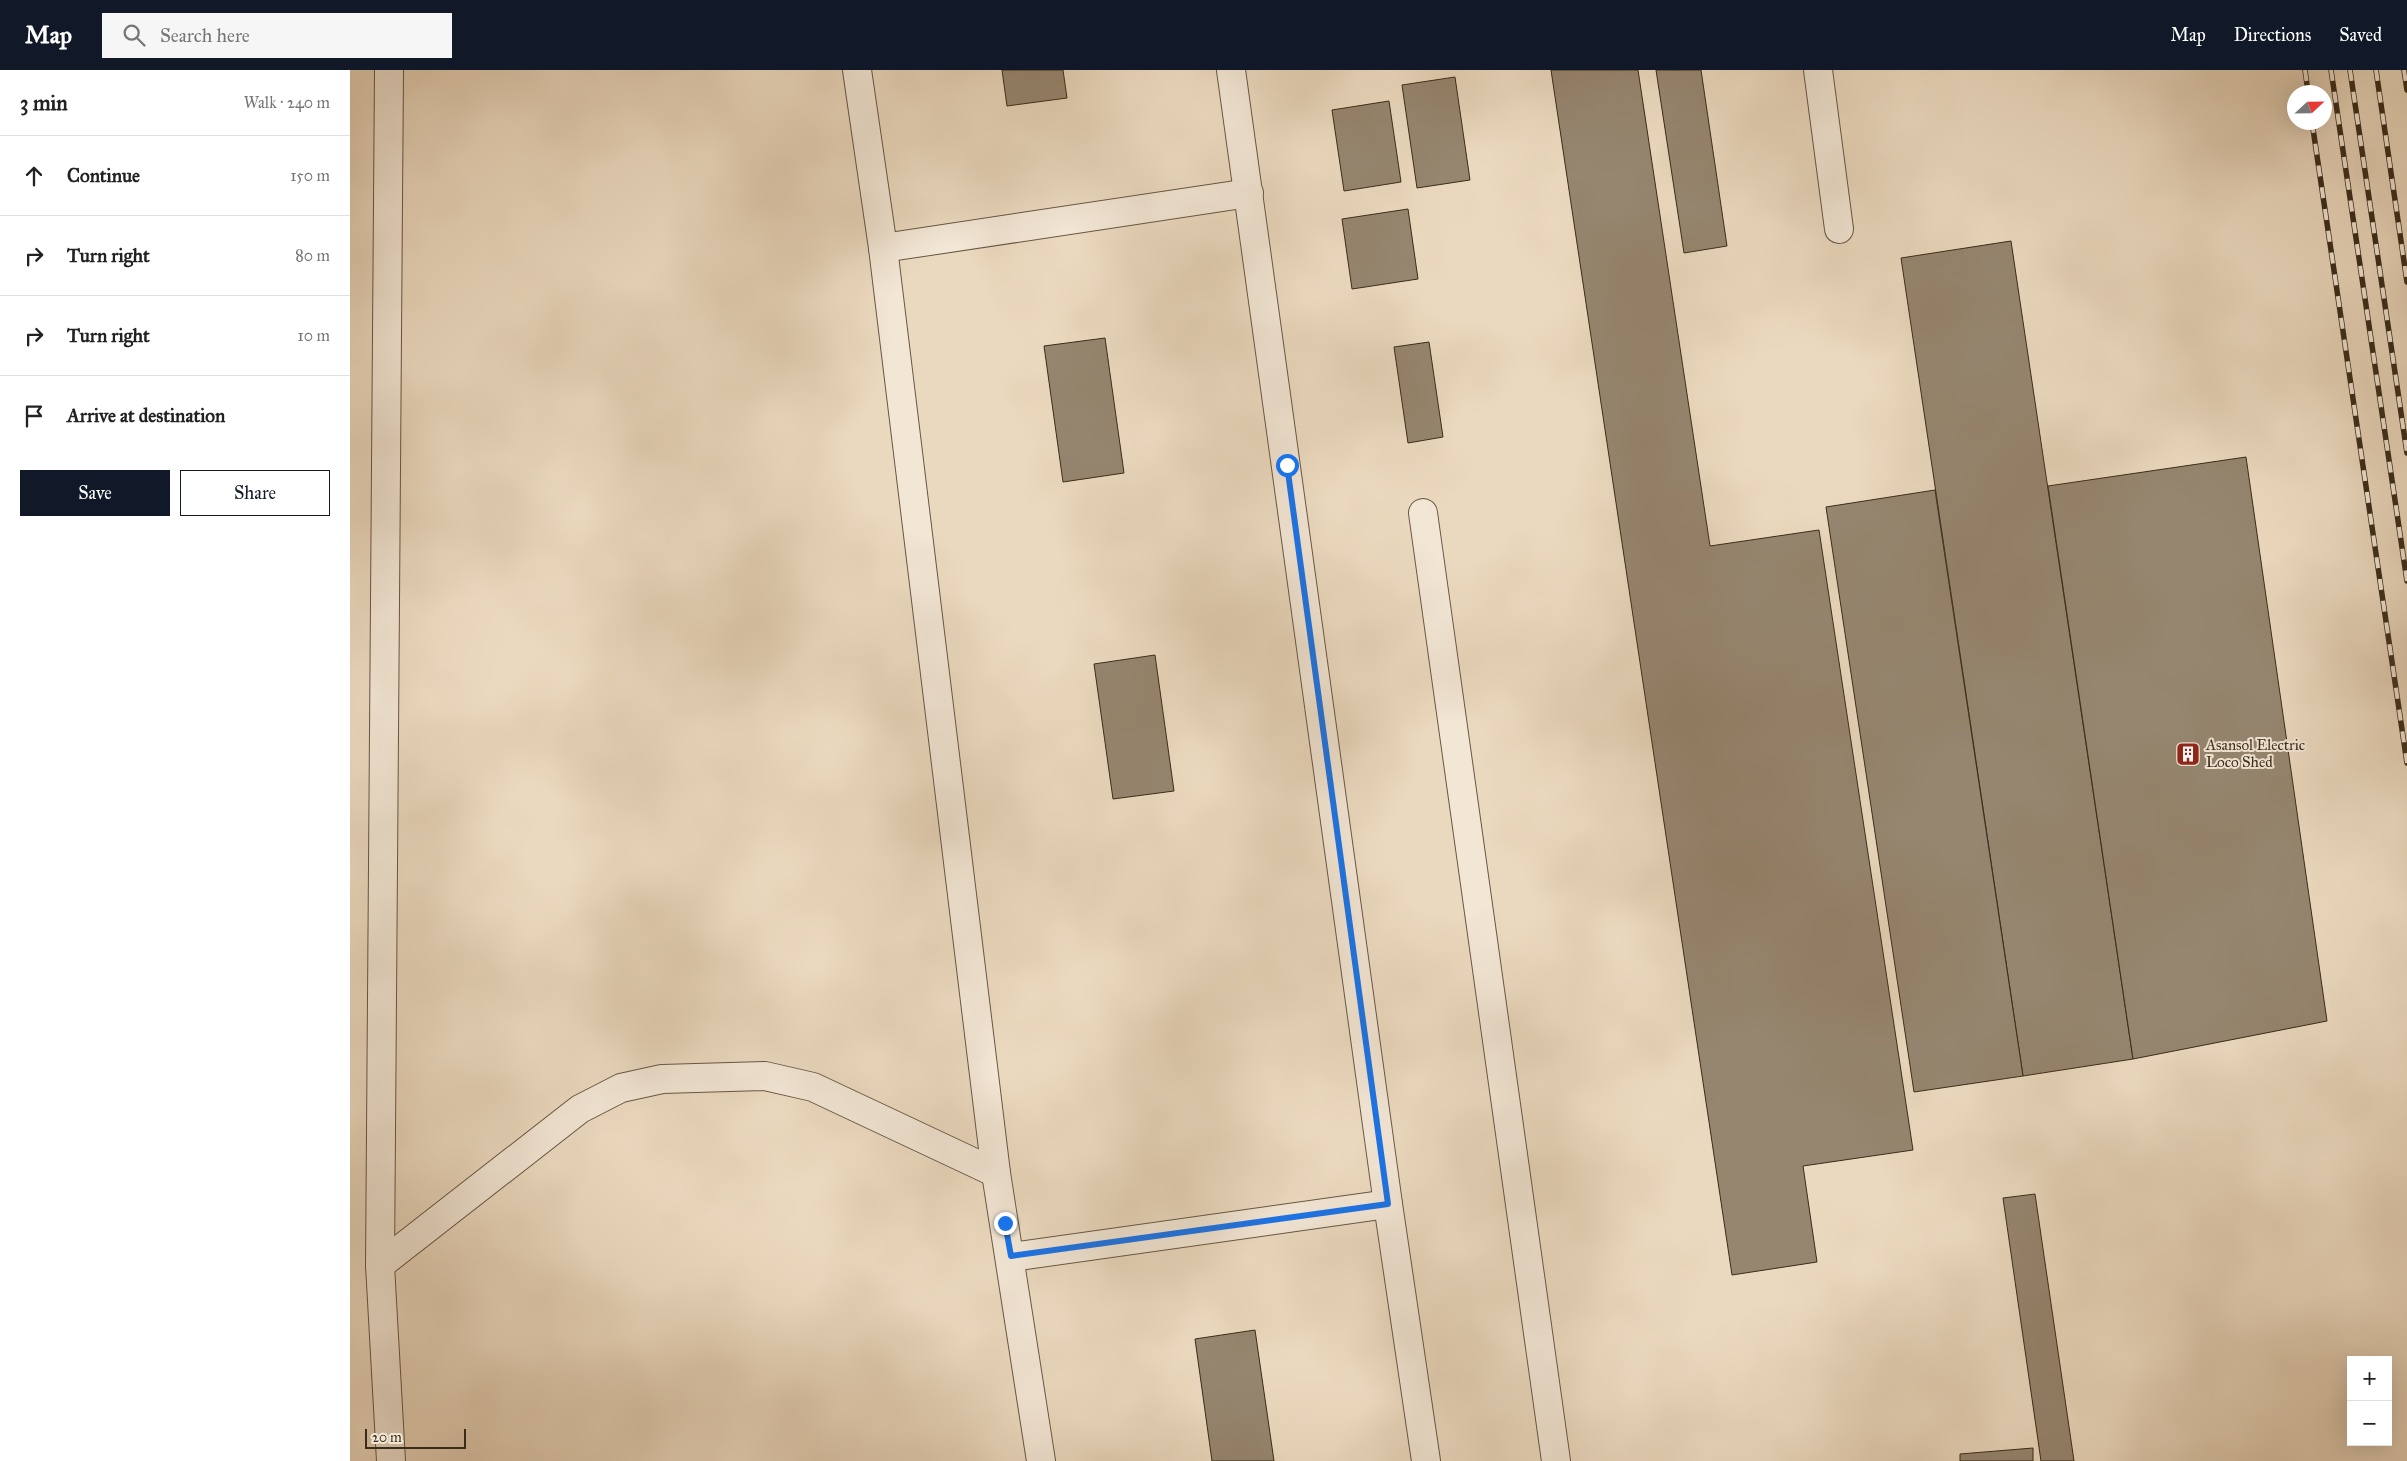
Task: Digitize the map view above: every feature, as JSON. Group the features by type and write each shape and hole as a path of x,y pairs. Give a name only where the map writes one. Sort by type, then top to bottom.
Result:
{"street":[{"path":"389,70 380,1265 391,1461"},
{"path":"857,70 884,248 996,1173 1011,1256 1041,1461"},
{"path":"1231,70 1388,1204 1426,1461"},
{"path":"1818,70 1839,230"},
{"path":"884,248 1249,193"},
{"path":"1423,513 1556,1461"},
{"path":"380,1265 580,1109 621,1088 662,1079 765,1076 813,1087 996,1173"},
{"path":"1011,1256 1388,1204"}],"building":[{"path":"1002,70 1063,70 1067,98 1007,106"},
{"path":"1551,70 1638,70 1710,546 1819,530 1913,1150 1803,1166 1817,1262 1732,1275"},
{"path":"1656,70 1701,70 1727,246 1684,253"},
{"path":"1455,77 1470,180 1417,188 1402,85"},
{"path":"1389,101 1401,182 1344,191 1332,110"},
{"path":"1408,209 1418,279 1352,289 1342,219"},
{"path":"2011,241 2133,1059 2023,1076 1901,258"},
{"path":"1105,338 1124,473 1063,482 1044,346"},
{"path":"1429,342 1443,437 1408,443 1394,347"},
{"name":"Asansol Electric Loco Shed","path":"2246,457 2327,1021 2133,1059 2048,486"},
{"path":"1935,490 2023,1076 1914,1092 1826,507"},
{"path":"1155,655 1174,791 1113,799 1094,664"},
{"path":"2035,1194 2074,1461 2041,1461 2003,1198"},
{"path":"1255,1330 1274,1461 1212,1461 1195,1339"},
{"path":"2033,1448 2033,1461 1960,1461 1960,1454"}],"railway":[{"path":"2305,70 2307,85"},
{"path":"2331,70 2407,581"},
{"path":"2350,70 2407,453"},
{"path":"2376,70 2407,282"},
{"path":"2404,70 2407,90"},
{"path":"2313,130 2407,763"}],"place":[{"name":"Asansol Electric Loco Shed","path":"2188,754"}],"route":[{"path":"1005,1223 1011,1256 1388,1204 1287,465"}]}
